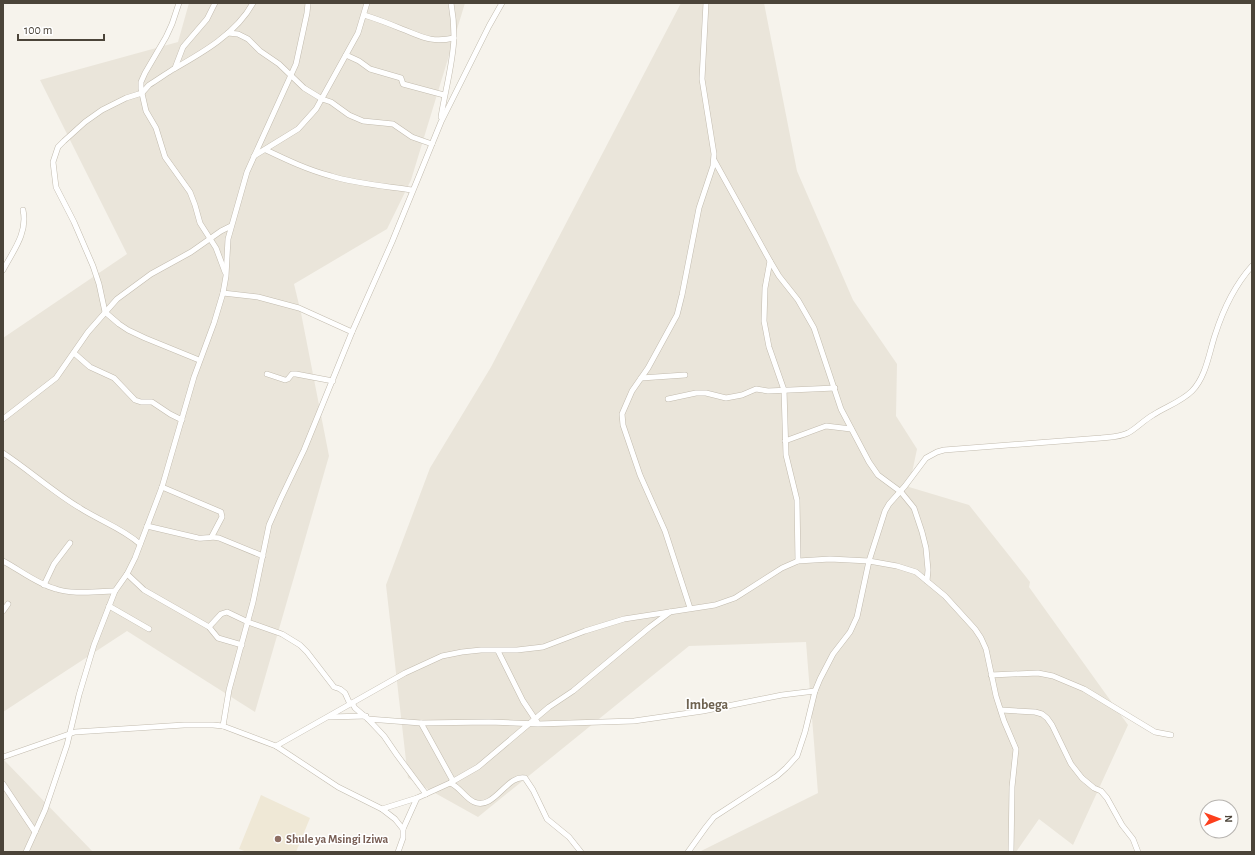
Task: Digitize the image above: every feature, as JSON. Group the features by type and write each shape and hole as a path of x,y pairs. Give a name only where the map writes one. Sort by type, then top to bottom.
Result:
{"street":[{"path":"179,3 172,24 142,80 141,93 146,111 156,128 166,158 190,192 196,205 200,223 216,248 226,276"},
{"path":"175,68 183,46 207,19 215,3"},
{"path":"199,360 128,330 105,312 99,284 93,266 74,222 57,191 53,162 58,147 89,119 109,106 141,93 147,86 203,52 228,33 243,18 253,3"},
{"path":"26,852 45,810 71,733 75,712 94,645 115,591 127,574 135,558 162,487 199,360 214,323 223,293 226,276 228,239 247,172 291,76 300,51 308,3"},
{"path":"254,156 266,150 305,123 322,99 358,33 367,3"},
{"path":"440,122 451,65 454,38 451,3"},
{"path":"223,726 229,690 248,622 269,525 274,512 304,450 352,332 392,242 440,122 502,3"},
{"path":"706,3 702,79 714,160 770,261 779,276 798,300 814,328 841,409 861,449 878,475 901,492 914,508 922,532 927,560 927,581"},
{"path":"364,15 426,39 439,40 454,38"},
{"path":"228,33 238,34 248,39 260,51 279,64 304,88 322,99 331,102 355,118 368,122 393,124 412,137 432,144"},
{"path":"346,55 359,61 370,69 402,79 403,84 444,95"},
{"path":"266,150 331,176 364,184 412,190"},
{"path":"690,608 665,530 640,475 623,425 622,414 677,315 699,208 714,160"},
{"path":"3,270 24,231 25,223 23,210"},
{"path":"3,419 56,378 88,332 117,299 160,268 191,252 221,231 231,226"},
{"path":"770,261 765,288 764,321 769,347 784,390 786,455 797,500 798,561"},
{"path":"688,852 714,818 776,776 797,756 815,691 833,654 854,624 857,617 868,561 885,511 926,458 944,450 1121,436 1132,430 1158,412 1185,397 1192,391 1200,379 1228,302 1238,284 1252,266"},
{"path":"223,293 258,297 299,308 352,332"},
{"path":"74,353 90,368 114,378 134,400 141,402 152,402 182,420"},
{"path":"267,374 287,380 291,374 296,374 333,381"},
{"path":"641,378 685,375"},
{"path":"668,399 696,393 714,394 726,398 742,395 756,389 768,391 835,388"},
{"path":"786,441 826,426 851,429"},
{"path":"3,453 70,502 100,520 125,532 140,544"},
{"path":"162,487 221,512 221,519 212,536"},
{"path":"147,526 198,538 212,536 263,556"},
{"path":"44,585 54,564 70,543"},
{"path":"276,746 405,673 437,658 462,652 481,650 528,650 543,647 585,631 624,619 715,605 735,598 782,568 798,561 830,559 868,561 904,568 916,572 945,596 975,629 984,643 1005,725 1016,749 1012,787 1011,852"},
{"path":"3,561 44,585 54,589 68,591 115,591"},
{"path":"127,574 144,590 209,627 218,638 242,645"},
{"path":"3,611 8,604"},
{"path":"109,606 149,629"},
{"path":"537,722 650,626 672,611"},
{"path":"209,627 221,614 231,612 248,622 282,634 303,648 332,685 345,693 351,704 367,717 384,736 396,755 426,794"},
{"path":"498,651 523,701 537,722"},
{"path":"991,675 1038,673 1053,676 1095,695 1155,732 1171,735"},
{"path":"327,716 367,717 421,723 606,723 650,720 815,691"},
{"path":"1001,710 1035,712 1042,714 1047,718 1071,764 1082,778 1094,788 1101,791 1122,825 1133,839 1138,852"},
{"path":"421,723 451,782 473,802 480,804 489,801 515,779 520,777 525,778 533,790 547,819 569,837 581,852"},
{"path":"3,757 71,733 213,724 223,726 276,746 338,787 382,809 395,819 403,829"},
{"path":"382,809 417,798 478,767 530,724"},
{"path":"3,784 35,832"},
{"path":"398,852 403,838 403,829 417,798"}],"shaded area":[{"path":"189,3 465,3 411,180 387,229 294,284 329,456 255,712 127,631 3,712 3,338 127,254 40,80 178,42"},
{"path":"681,3 764,3 797,171 853,300 897,364 896,416 917,449 909,487 969,505 1030,582 1029,587 1128,725 1073,845 1039,819 1016,852 699,852 818,793 806,642 689,646 478,817 408,778 386,585 430,468 491,367"},
{"path":"3,759 93,852 3,852"},
{"path":"261,795 310,818 296,852 247,852 239,849"}],"place":[{"name":"Shule ya Msingi Iziwa","path":"278,839"}],"district":[{"name":"Imbega","path":"707,705"}]}
